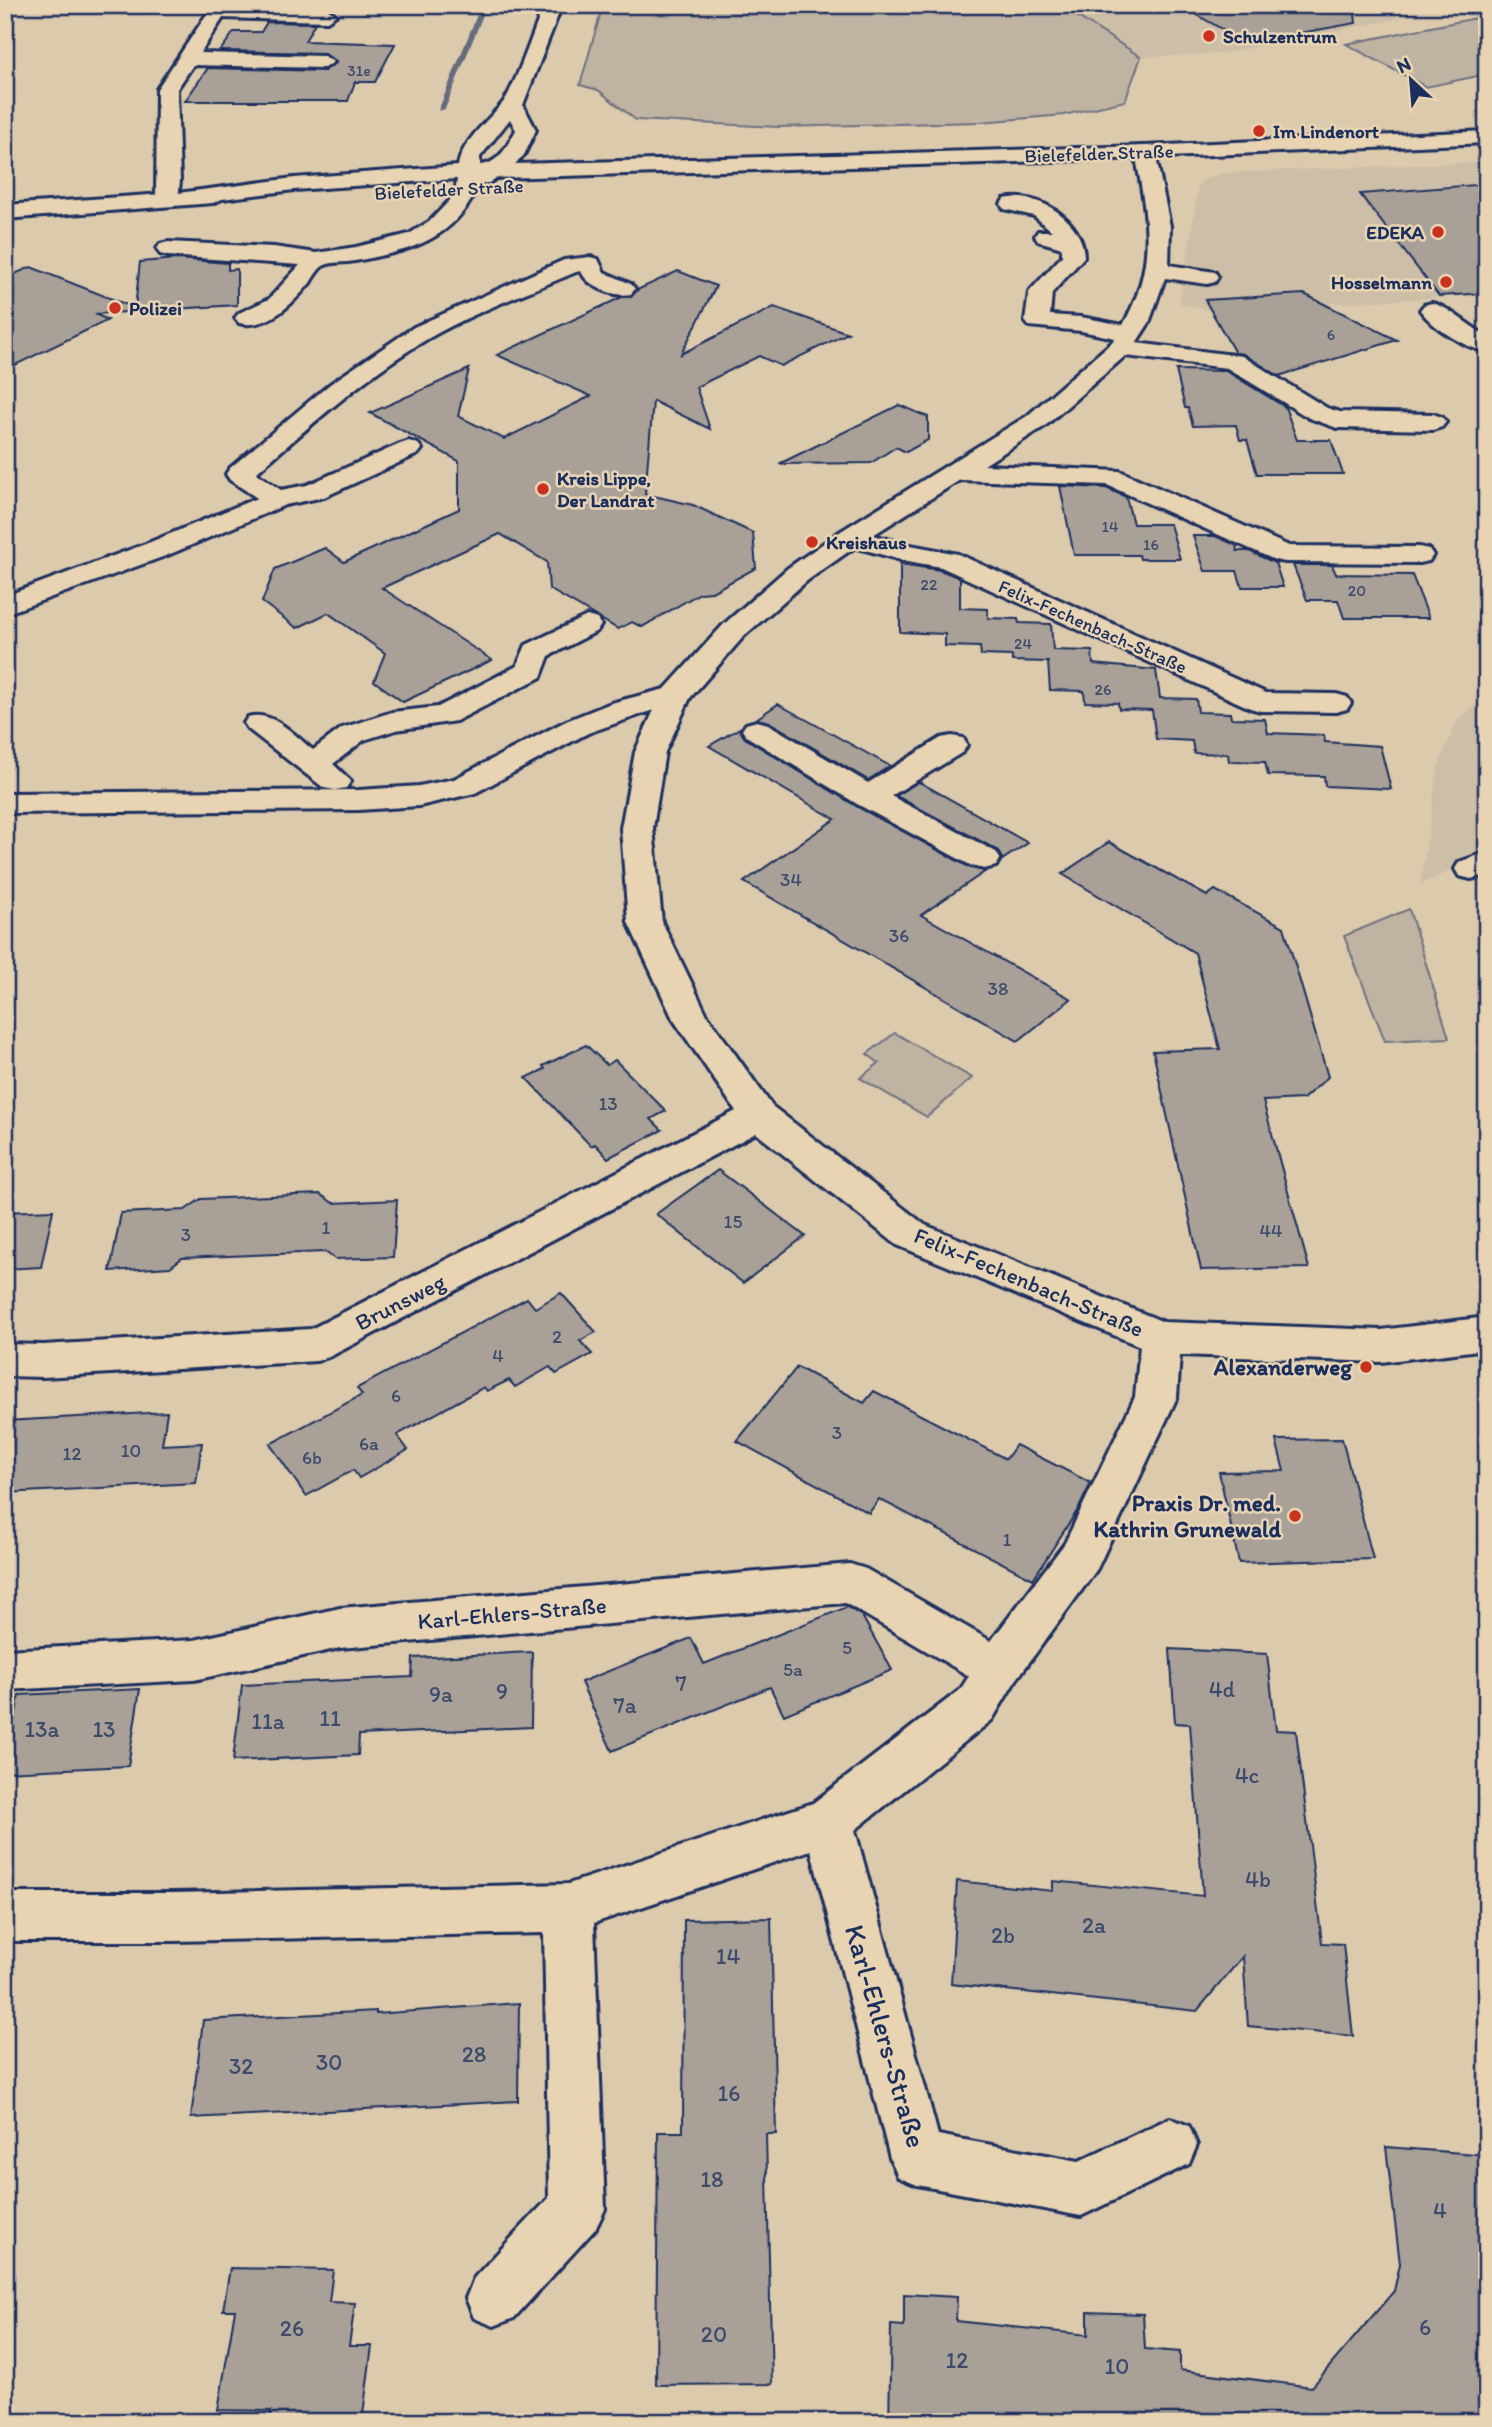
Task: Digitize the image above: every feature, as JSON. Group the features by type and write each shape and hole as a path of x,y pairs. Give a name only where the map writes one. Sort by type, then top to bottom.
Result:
{"street":[{"path":"475,177 470,157 493,125 513,105 553,5"},
{"path":"176,198 169,181 167,89 220,9 327,15"},
{"path":"188,59 324,62"},
{"path":"513,105 542,140 629,168"},
{"name":"Bielefelder Straße","path":"5,212 176,198 295,196 475,177 629,168 1145,152 1487,137"},
{"path":"168,249 274,254 316,260 394,246 417,239 438,226 460,202 475,177 542,140"},
{"name":"Felix-Fechenbach-Straße","path":"1145,152 1159,226 1157,270 1129,335 1035,421 851,537 798,574 734,630 676,695 650,752 637,828 645,922 691,1018 759,1115 911,1235 1161,1338 1381,1346 1487,1333"},
{"name":"Bielefelder Straße","path":"475,177 547,184 711,165"},
{"path":"1012,204 1036,208 1057,219 1073,244 1073,257 1033,301 1081,324 1233,361 1318,413 1337,420 1433,422"},
{"path":"1046,236 1073,244"},
{"path":"247,318 260,316 275,305 316,260"},
{"path":"277,499 239,474 330,397 402,344 439,323 572,265 590,264 594,276 623,289"},
{"path":"1157,270 1207,276"},
{"path":"1432,310 1461,332 1487,345"},
{"path":"5,606 159,549 277,499 315,491 409,449"},
{"path":"953,472 1111,477 1285,554 1419,555"},
{"name":"Felix-Fechenbach-Straße","path":"851,537 901,552 948,560 1261,702 1335,703"},
{"path":"314,764 353,734 392,722 445,715 531,671 536,651 587,625"},
{"path":"5,803 359,800 419,796 464,786 577,727 622,709 676,695"},
{"path":"259,723 359,800"},
{"path":"757,730 868,797 984,859"},
{"path":"868,797 931,744"},
{"name":"Brunsweg","path":"5,1360 43,1361 317,1345 759,1115"},
{"path":"5,1917 174,1917 568,1908 828,1821 976,1705 998,1670 1081,1556 1156,1397 1161,1338"},
{"name":"Karl-Ehlers-Straße","path":"5,1670 194,1660 340,1628 850,1583 998,1670"},
{"name":"Karl-Ehlers-Straße","path":"828,1821 917,2158 1081,2189 1170,2145"},
{"path":"494,2298 577,2209 568,1908"}],"shaded area":[{"path":"603,5 1059,5 1141,57 1125,101 1064,115 980,122 779,127 636,120 598,90 580,85"},
{"name":"Schulzentrum","path":"1059,5 1377,5 1402,18 1219,54 1141,57"},
{"path":"1476,18 1487,23 1487,74 1426,87 1346,44"},
{"path":"1486,162 1487,295 1207,310 1180,303 1199,182 1222,173"},
{"path":"1487,696 1487,854 1421,884 1438,767 1457,721"},
{"path":"1409,909 1449,1038 1385,1041 1344,936"},
{"path":"895,1033 972,1078 927,1117 860,1078 879,1063 867,1054"}],"building":[{"path":"1180,5 1354,5 1356,23 1246,43"},
{"path":"267,22 315,23 305,41 395,44 375,82 355,82 348,101 185,101 208,68 324,71 336,63 324,53 220,51 234,32 261,32"},
{"name":"EDEKA","path":"1487,184 1487,293 1439,296 1360,194"},
{"name":"Polizei","path":"178,259 228,263 228,270 237,269 237,305 95,314 108,320 5,370 5,278 31,267 135,308 140,262"},
{"name":"Kreis Lippe, Der Landrat","path":"678,271 716,286 681,354 774,307 848,333 781,366 759,356 696,387 710,429 653,401 645,494 693,505 753,533 756,568 712,592 700,593 642,627 632,622 618,629 549,589 547,562 500,534 382,588 492,660 403,702 374,681 385,653 328,613 297,628 262,602 275,569 325,548 344,562 459,509 459,461 370,413 469,369 458,416 504,439 591,396 497,355 622,297 631,297 637,290"},
{"path":"1304,294 1397,340 1279,376 1243,354 1235,353 1205,300"},
{"path":"1176,370 1226,371 1285,407 1297,440 1331,440 1343,474 1257,474 1247,440 1240,440 1236,425 1193,426 1188,408 1185,408"},
{"path":"899,405 928,417 928,440 906,452 896,447 871,463 779,464"},
{"path":"1060,486 1106,488 1126,497 1133,524 1170,524 1180,559 1140,559 1139,555 1074,555"},
{"path":"1193,536 1215,536 1236,545 1237,551 1249,551 1275,563 1283,587 1242,587 1237,571 1205,571"},
{"path":"900,564 940,570 960,578 960,608 988,609 988,618 1051,624 1053,650 1092,651 1093,664 1156,670 1160,698 1196,699 1198,712 1230,713 1231,718 1265,719 1268,733 1324,735 1325,742 1380,746 1391,789 1325,786 1324,776 1268,775 1265,762 1229,761 1228,754 1194,753 1192,741 1156,739 1152,710 1119,709 1118,703 1085,702 1084,691 1050,690 1048,662 1012,661 1012,656 981,655 980,647 945,646 945,634 900,632"},
{"path":"1293,565 1332,565 1336,574 1412,575 1429,618 1344,618 1338,600 1307,600"},
{"path":"778,704 890,766 868,780 769,722 756,719"},
{"path":"740,728 745,738 856,806 971,868 986,871 921,915 1071,999 1018,1041 744,882 835,819 709,746"},
{"path":"918,782 1028,843 1002,860 997,850 896,796"},
{"path":"1109,842 1207,896 1215,890 1284,927 1328,1077 1303,1099 1263,1101 1309,1268 1201,1270 1153,1051 1220,1049 1195,953 1062,874"},
{"path":"586,1045 607,1065 615,1060 666,1111 651,1119 662,1130 608,1158 595,1144 591,1146 526,1078 545,1069 543,1066"},
{"path":"718,1170 805,1236 743,1283 656,1214"},
{"path":"320,1194 333,1203 397,1200 393,1257 335,1259 325,1252 182,1258 170,1267 110,1271 121,1213 185,1210 201,1199"},
{"path":"53,1210 41,1267 5,1269 5,1212"},
{"path":"561,1293 596,1332 580,1341 592,1354 556,1374 550,1367 515,1387 509,1380 487,1391 484,1387 397,1435 408,1450 359,1478 353,1470 306,1496 270,1444 362,1395 357,1388 527,1298 535,1308"},
{"path":"797,1367 864,1403 874,1391 1006,1459 1016,1445 1091,1483 1079,1508 1033,1579 879,1499 869,1513 737,1441"},
{"path":"167,1412 162,1445 202,1443 196,1483 5,1493 5,1421"},
{"name":"Praxis Dr. med. Kathrin Grunewald","path":"1342,1439 1373,1559 1239,1563 1219,1472 1284,1471 1276,1440"},
{"path":"847,1607 862,1616 892,1670 784,1715 770,1687 612,1751 581,1682 691,1638 704,1664"},
{"path":"1170,1649 1267,1654 1276,1730 1296,1731 1322,1943 1343,1944 1353,2036 1248,2026 1243,1956 1197,2011 951,1984 957,1881 1053,1891 1053,1881 1203,1896 1190,1724 1175,1723"},
{"path":"532,1652 531,1727 359,1735 358,1755 233,1761 242,1685 412,1677 413,1658"},
{"path":"140,1689 128,1766 5,1772 19,1695"},
{"path":"771,1918 776,2134 766,2134 772,2384 656,2385 658,2132 683,2132 684,1920"},
{"path":"519,2003 518,2101 191,2118 203,2020 376,2011 376,2014"},
{"path":"1386,2147 1487,2155 1487,2422 889,2422 891,2325 904,2326 904,2294 957,2297 956,2321 1088,2335 1088,2312 1143,2314 1145,2349 1180,2352 1180,2370 1312,2387 1394,2291 1400,2264"},
{"path":"230,2268 333,2270 329,2302 355,2303 349,2346 372,2346 362,2422 269,2422 271,2411 218,2410 235,2310 223,2310"}],"waterway":[{"path":"441,109 484,5"}],"place":[{"name":"Schulzentrum","path":"1209,36"},
{"name":"Im Lindenort","path":"1259,131"},
{"name":"EDEKA","path":"1438,232"},
{"name":"Hosselmann","path":"1446,282"},
{"name":"Polizei","path":"115,308"},
{"name":"Kreis Lippe, Der Landrat","path":"543,489"},
{"name":"Kreishaus","path":"812,542"},
{"name":"Alexanderweg","path":"1366,1367"},
{"name":"Praxis Dr. med. Kathrin Grunewald","path":"1295,1516"}]}
